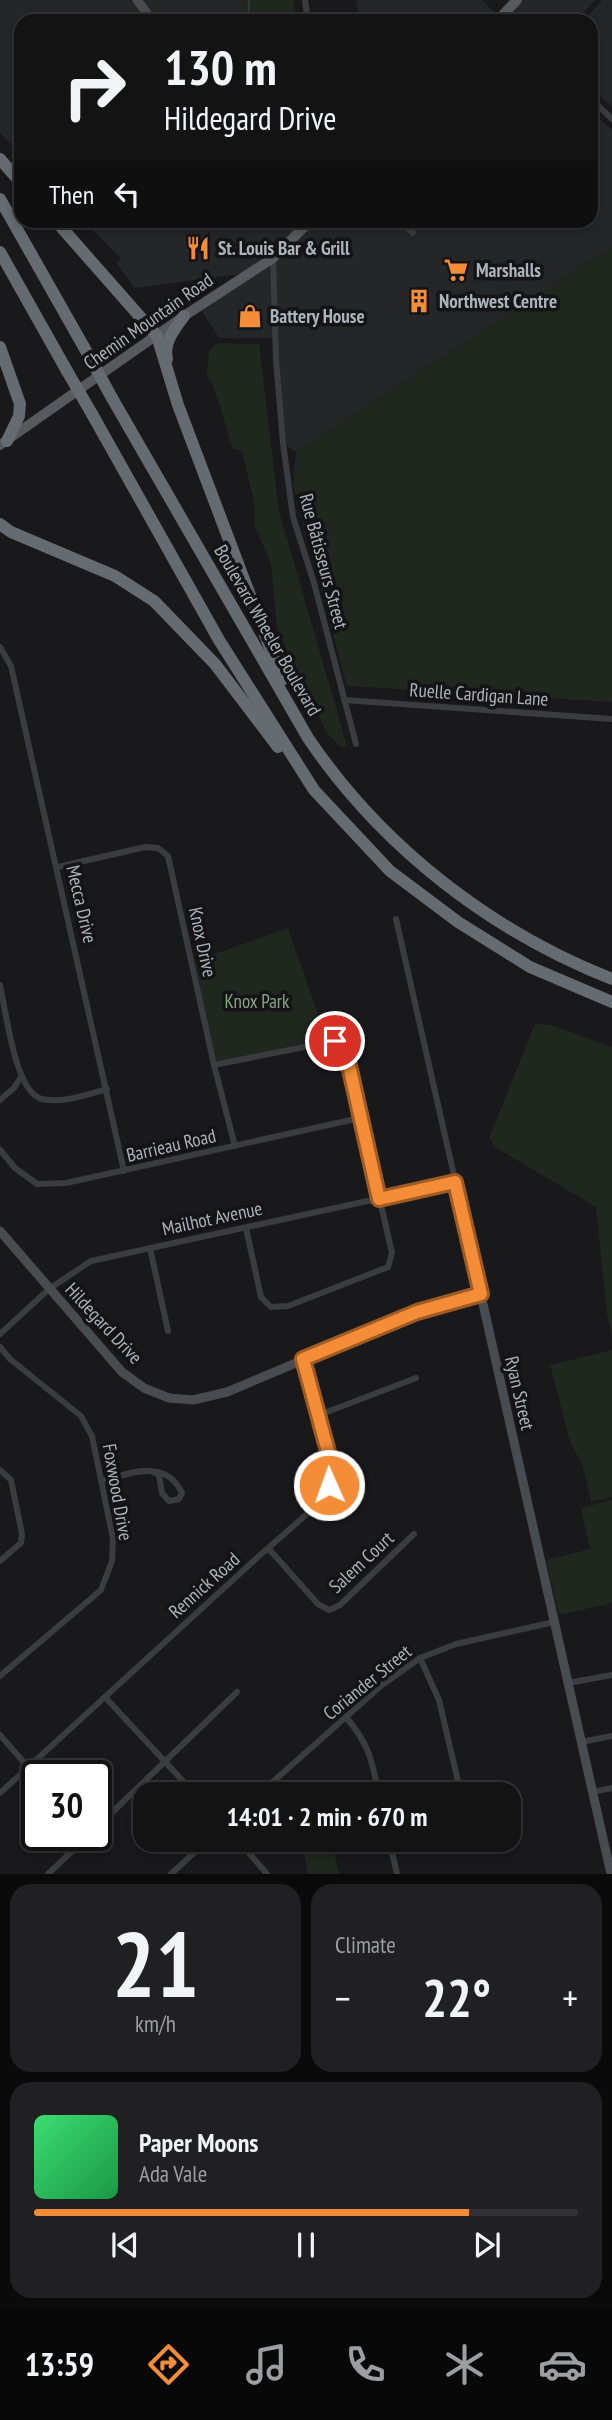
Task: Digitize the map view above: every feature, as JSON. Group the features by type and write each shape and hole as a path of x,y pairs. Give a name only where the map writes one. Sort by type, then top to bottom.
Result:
{"highway":[{"path":"0,159 14,175"},
{"name":"Boulevard Wheeler Boulevard","path":"0,199 14,224"},
{"name":"Boulevard Wheeler Boulevard","path":"16,228 324,762 383,830 441,880 481,910 535,942 612,979"},
{"path":"62,228 157,336 177,405 186,423"},
{"path":"0,252 219,640 314,790"},
{"path":"184,316 170,336 166,354 186,423 281,677 324,762"},
{"path":"0,347 20,404 19,416 3,443"},
{"path":"0,524 12,532 115,576 155,601 215,664 314,790 390,871 458,922 530,967 612,1002"}],"main road":[{"path":"505,14 517,0"},
{"name":"Chemin Mountain Road","path":"3,443 184,316 273,258 303,228"}],"street":[{"path":"137,0 148,14"},
{"path":"598,105 612,118"},
{"path":"408,228 413,233"},
{"name":"Rue Bâtisseurs Street","path":"273,258 277,374 293,517 314,583 356,744"},
{"name":"Mecca Drive","path":"0,647 11,666 124,1171"},
{"name":"Ruelle Cardigan Lane","path":"344,700 612,719"},
{"name":"Knox Drive","path":"58,867 145,847 158,848 168,856 214,1066 235,1146"},
{"name":"Ryan Street","path":"396,919 581,1741 608,1839 611,1874"},
{"path":"0,985 21,1077 30,1093 43,1099 74,1098 107,1089"},
{"path":"214,1066 335,1041 346,1052 392,1253 388,1267 288,1306 271,1307 261,1297 246,1228"},
{"path":"0,1100 14,1088 21,1077"},
{"name":"Barrieau Road","path":"0,1150 15,1168 37,1184 66,1183 360,1118"},
{"name":"Mailhot Avenue","path":"0,1334 49,1289 90,1261 455,1182"},
{"name":"Hildegard Drive","path":"0,1231 122,1373 144,1388 169,1398 193,1400 228,1392 417,1312 481,1294"},
{"path":"150,1248 168,1331"},
{"name":"Foxwood Drive","path":"0,1347 10,1359 80,1416 92,1436 113,1539 112,1561 101,1590 0,1676"},
{"name":"Rennick Road","path":"36,1760 323,1500 329,1485 330,1459 303,1359"},
{"path":"319,1415 416,1378"},
{"path":"0,1470 11,1480 22,1534 21,1543 0,1562"},
{"path":"102,1481 140,1471 151,1471 167,1474 177,1482 182,1493 179,1499 169,1501 162,1493 159,1475 151,1471"},
{"name":"Salem Court","path":"269,1549 318,1604 329,1609 340,1605 414,1534"},
{"name":"Coriander Street","path":"273,1782 391,1678 420,1658 456,1644 554,1622"},
{"path":"420,1658 439,1700 458,1782"},
{"path":"568,1683 612,1675"},
{"path":"112,1812 237,1692"},
{"path":"104,1697 184,1782"},
{"path":"346,1717 363,1738 376,1782"},
{"path":"0,1735 22,1760"},
{"path":"581,1741 612,1736"},
{"name":"Rennick Road","path":"0,1794 21,1774"},
{"path":"593,1792 612,1788"},
{"path":"48,1874 72,1851"},
{"path":"171,1874 195,1852"},
{"path":"248,1852 267,1874"},
{"path":"392,1852 397,1874"}],"shaded area":[{"path":"0,0 242,0 242,14 14,14 14,147 0,133"},
{"path":"356,0 482,0 496,14 359,14"},
{"path":"517,0 595,0 582,14 504,14"},
{"path":"602,0 612,0 612,106 598,94 598,14 590,14"},
{"path":"598,118 612,130 612,247 296,452 283,443 276,338 219,338 199,306 248,273 134,288 116,262 121,259 91,228 598,228"}],"green space":[{"path":"242,0 293,0 296,14 242,14"},
{"path":"612,247 612,702 347,686 293,486 296,452"},
{"path":"216,343 259,344 279,511 347,746 342,748 327,733 277,628 271,564 254,524 255,506 242,451 233,449 214,388 207,376 209,351"},
{"name":"Knox Park","path":"288,928 328,1043 214,1065 195,961"},
{"path":"535,1024 551,1025 612,1047 612,1335 607,1314 596,1207 495,1147 489,1138"},
{"path":"612,1350 612,1497 591,1502 582,1463 571,1445 550,1365"},
{"path":"612,1500 612,1603 559,1615 546,1560 590,1549 581,1508"},
{"path":"304,1852 334,1852 339,1874 308,1874"}],"waterway":[{"path":"249,0 249,14"}],"place":[{"name":"St. Louis Bar & Grill","path":"198,248"},
{"name":"Marshalls","path":"456,270"},
{"name":"Northwest Centre","path":"419,301"},
{"name":"Battery House","path":"250,316"}],"route":[{"path":"329,1485 330,1459 303,1359 417,1312 481,1294 455,1182 379,1199 346,1052 335,1041"}]}
